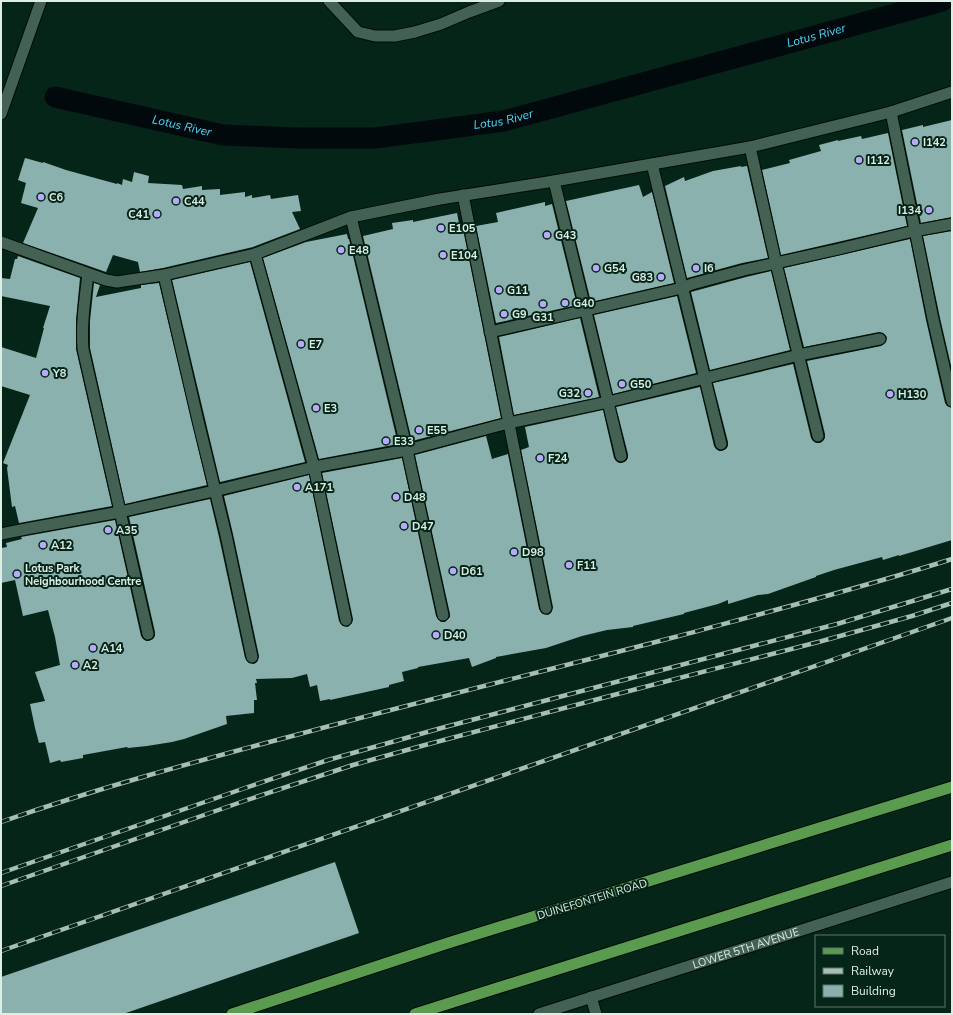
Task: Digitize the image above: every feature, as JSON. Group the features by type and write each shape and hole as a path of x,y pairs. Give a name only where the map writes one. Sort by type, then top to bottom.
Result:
{"main road":[{"name":"DUINEFONTEIN ROAD","path":"232,1014 455,941 952,787"},
{"path":"415,1014 952,845"}],"street":[{"path":"1,114 41,1"},
{"path":"329,1 358,32 375,36 395,36 415,32 441,24 499,1"},
{"path":"1,242 106,280 117,282 164,275 255,254 350,217 440,199 750,147 891,112 952,92"},
{"path":"891,112 914,230 952,401"},
{"path":"750,147 776,263 818,436"},
{"path":"652,164 721,444"},
{"path":"554,181 620,456"},
{"path":"463,195 546,608"},
{"path":"350,217 407,450 443,615"},
{"path":"490,332 682,288 692,284 776,263 914,230 952,224"},
{"path":"255,254 314,467 346,620"},
{"path":"88,274 84,299 82,334 83,349 148,634"},
{"path":"164,275 214,491 226,535 252,657"},
{"path":"1,534 120,512 314,467 407,450 508,423 608,402 799,355 880,339"},
{"name":"LOWER 5TH AVENUE","path":"539,1014 952,882"},
{"path":"591,997 596,1014"}],"building":[{"path":"952,120 952,217 921,223 902,130"},
{"path":"888,133 907,226 781,255 762,170 790,163 789,160 821,151 819,145 861,136 862,139"},
{"path":"25,158 122,185 123,179 132,182 134,172 149,176 148,183 182,185 183,189 202,186 202,190 220,189 220,195 245,192 245,197 252,195 252,198 270,195 271,199 298,195 301,211 292,212 300,229 253,247 140,272 138,262 113,255 106,272 23,243 38,208 21,203 26,183 18,180"},
{"path":"747,166 768,258 742,263 687,278 665,186 684,177 685,181 713,171"},
{"path":"639,185 643,197 652,192 674,283 591,302 566,201"},
{"path":"545,202 545,206 552,204 577,305 496,323 476,226 498,222 496,213"},
{"path":"457,213 460,229 463,229 501,418 412,441 363,236 393,229 392,223 413,220 413,222"},
{"path":"952,231 952,370 923,236"},
{"path":"347,234 398,444 319,459 263,258 306,242"},
{"path":"910,239 926,320 945,403 947,406 952,408 952,540 899,556 883,560 882,557 834,570 768,594 758,595 728,604 728,600 684,614 633,627 607,630 582,636 546,648 496,657 472,667 469,658 418,667 402,672 404,681 389,685 389,687 330,700 320,701 317,685 310,687 307,674 292,678 256,679 257,700 254,700 254,713 226,716 227,724 172,742 147,746 127,747 83,755 83,758 61,762 60,760 50,763 45,742 39,743 30,704 45,701 35,672 60,665 55,637 48,610 23,616 15,580 1,583 1,548 7,547 6,543 22,539 21,537 115,520 141,636 146,641 149,641 155,636 155,632 129,517 210,499 245,658 249,663 254,664 257,662 259,656 224,496 309,475 339,621 343,626 348,627 352,623 353,619 322,473 402,458 436,616 441,622 445,622 450,617 450,614 415,455 486,436 492,459 508,454 539,609 543,614 548,615 551,613 553,607 521,450 529,447 525,427 603,410 614,458 619,463 622,463 628,458 628,454 616,407 700,387 714,446 719,451 722,451 728,446 728,442 713,383 793,364 811,438 816,443 820,443 825,438 825,434 807,361 881,346 886,342 887,337 883,333 879,332 804,347 784,268"},
{"path":"18,256 80,278 76,320 76,349 112,506 19,523 15,506 12,507 7,468 8,465 3,463 30,395 1,386 1,347 36,358 50,306 1,296 1,278 10,279 15,259 17,259"},
{"path":"250,262 305,462 220,482 172,280"},
{"path":"771,271 790,350 710,370 691,292"},
{"path":"94,283 100,285 96,297 141,288 141,285 159,283 207,485 125,504 90,348 90,321"},
{"path":"677,296 696,373 613,394 594,315"},
{"path":"580,318 599,397 514,415 499,337"},
{"path":"335,862 359,933 123,1014 1,1014 1,977"}],"waterway":[{"name":"Lotus River","path":"55,97 223,135 299,138 375,138 504,121 942,1"}],"railway":[{"path":"1,822 111,786 185,765 343,722 745,618 849,590 952,559"},
{"path":"1,873 328,760 445,727 837,624 952,589"},
{"path":"1,886 247,800 353,765 822,641 912,616 952,603"},
{"path":"1,951 952,618"}],"place":[{"name":"I142","path":"915,142"},
{"name":"I112","path":"859,160"},
{"name":"C6","path":"41,197"},
{"name":"C44","path":"176,201"},
{"name":"I134","path":"929,210"},
{"name":"C41","path":"157,214"},
{"name":"E105","path":"441,228"},
{"name":"G43","path":"547,235"},
{"name":"E48","path":"341,250"},
{"name":"E104","path":"443,255"},
{"name":"G54","path":"596,268"},
{"name":"I6","path":"696,268"},
{"name":"G83","path":"661,277"},
{"name":"G11","path":"499,290"},
{"name":"G40","path":"565,303"},
{"name":"G31","path":"543,304"},
{"name":"G9","path":"504,314"},
{"name":"E7","path":"301,344"},
{"name":"Y8","path":"45,373"},
{"name":"G50","path":"622,384"},
{"name":"G32","path":"588,393"},
{"name":"H130","path":"890,394"},
{"name":"E3","path":"316,408"},
{"name":"E55","path":"419,430"},
{"name":"E33","path":"386,441"},
{"name":"F24","path":"540,458"},
{"name":"A171","path":"297,487"},
{"name":"D48","path":"396,497"},
{"name":"D47","path":"404,526"},
{"name":"A35","path":"108,530"},
{"name":"A12","path":"43,545"},
{"name":"D98","path":"514,552"},
{"name":"F11","path":"569,565"},
{"name":"D61","path":"453,571"},
{"name":"Lotus Park Neighbourhood Centre","path":"17,574"},
{"name":"D40","path":"436,635"},
{"name":"A14","path":"93,648"},
{"name":"A2","path":"75,665"}]}
